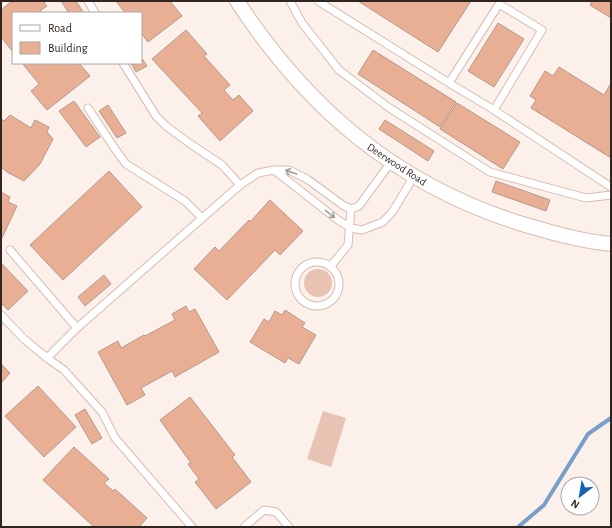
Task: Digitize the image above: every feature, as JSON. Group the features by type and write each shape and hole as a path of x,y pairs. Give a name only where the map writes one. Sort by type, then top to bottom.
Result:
{"street":[{"name":"Deerwood Road","path":"237,1 258,33 282,63 311,95 339,122 391,162 467,204 502,218 546,231 584,240 611,244"}],"lane":[{"path":"88,1 94,12"},
{"path":"290,1 302,23 339,70 388,107 490,172 586,198 611,195"},
{"path":"318,1 494,110 611,187"},
{"path":"449,83 500,4 542,30 494,110"},
{"path":"124,64 156,116 166,126 222,165 240,185"},
{"path":"88,108 126,164 185,201 202,218"},
{"path":"47,358 77,328 202,218 240,185 258,173 274,170 289,170 307,179 344,206 352,209 359,206 391,162"},
{"path":"274,170 338,220 351,228 362,230 383,222 393,211 414,176"},
{"path":"330,267 348,245 352,209"},
{"path":"10,250 77,328"},
{"path":"317,262 324,263 330,267 335,272 339,286 333,299 321,306 313,306 306,303 297,293 295,286 298,272 303,267 317,262"},
{"path":"1,315 24,339 64,370 102,412 115,438 192,527"},
{"path":"244,527 264,510 276,512 289,527"}],"shaded area":[{"path":"318,269 328,273 332,283 328,293 318,297 308,293 304,283 308,273"},
{"path":"323,411 346,418 331,467 307,459"}],"building":[{"path":"12,1 43,1 47,6 40,11 41,12 12,12 12,51 1,37 1,10"},
{"path":"61,1 76,1 83,12 68,12"},
{"path":"116,1 170,1 182,16 148,42 142,34 142,12 124,12"},
{"path":"358,1 471,1 438,52"},
{"path":"592,1 611,1 611,18 590,5"},
{"path":"498,23 524,39 494,87 468,71"},
{"path":"186,30 207,54 204,56 230,85 224,90 233,100 239,95 253,111 220,141 198,116 202,113 152,59"},
{"path":"373,50 456,102 440,127 358,74"},
{"path":"142,58 147,66 136,72 132,64 142,64"},
{"path":"23,64 80,64 90,76 47,110 31,91 39,84"},
{"path":"559,67 604,95 611,83 611,158 531,108 536,100 530,96 545,71 553,76"},
{"path":"74,101 100,137 86,147 59,111"},
{"path":"457,103 520,142 503,169 440,129"},
{"path":"108,105 126,133 117,138 99,111"},
{"path":"10,115 31,128 35,120 49,127 47,132 53,139 40,164 24,181 1,167 1,119 4,121"},
{"path":"385,120 434,151 428,161 379,129"},
{"path":"109,171 142,207 63,280 30,245"},
{"path":"496,181 550,200 546,211 492,192"},
{"path":"1,192 10,197 8,202 17,206 1,240"},
{"path":"270,200 303,231 280,255 275,250 227,300 194,269 215,247 219,251 249,220 250,222"},
{"path":"1,263 28,291 8,310 1,303"},
{"path":"104,275 111,284 85,306 78,297"},
{"path":"186,306 189,312 195,309 219,352 175,377 172,371 141,388 145,395 127,405 98,352 118,341 121,348 144,335 145,336 175,320 172,314"},
{"path":"285,310 305,323 302,327 316,335 299,364 288,358 285,363 250,342 264,319 269,322 275,311 282,315"},
{"path":"1,364 10,373 1,383"},
{"path":"38,386 76,427 44,457 5,416"},
{"path":"190,397 235,455 232,457 251,482 216,509 195,482 199,479 188,464 191,463 160,420"},
{"path":"85,409 102,438 92,444 75,415"},
{"path":"74,447 109,479 104,483 113,491 115,489 147,518 139,527 94,527 43,480"}],"waterway":[{"path":"518,527 544,505 588,434 611,418"}]}
